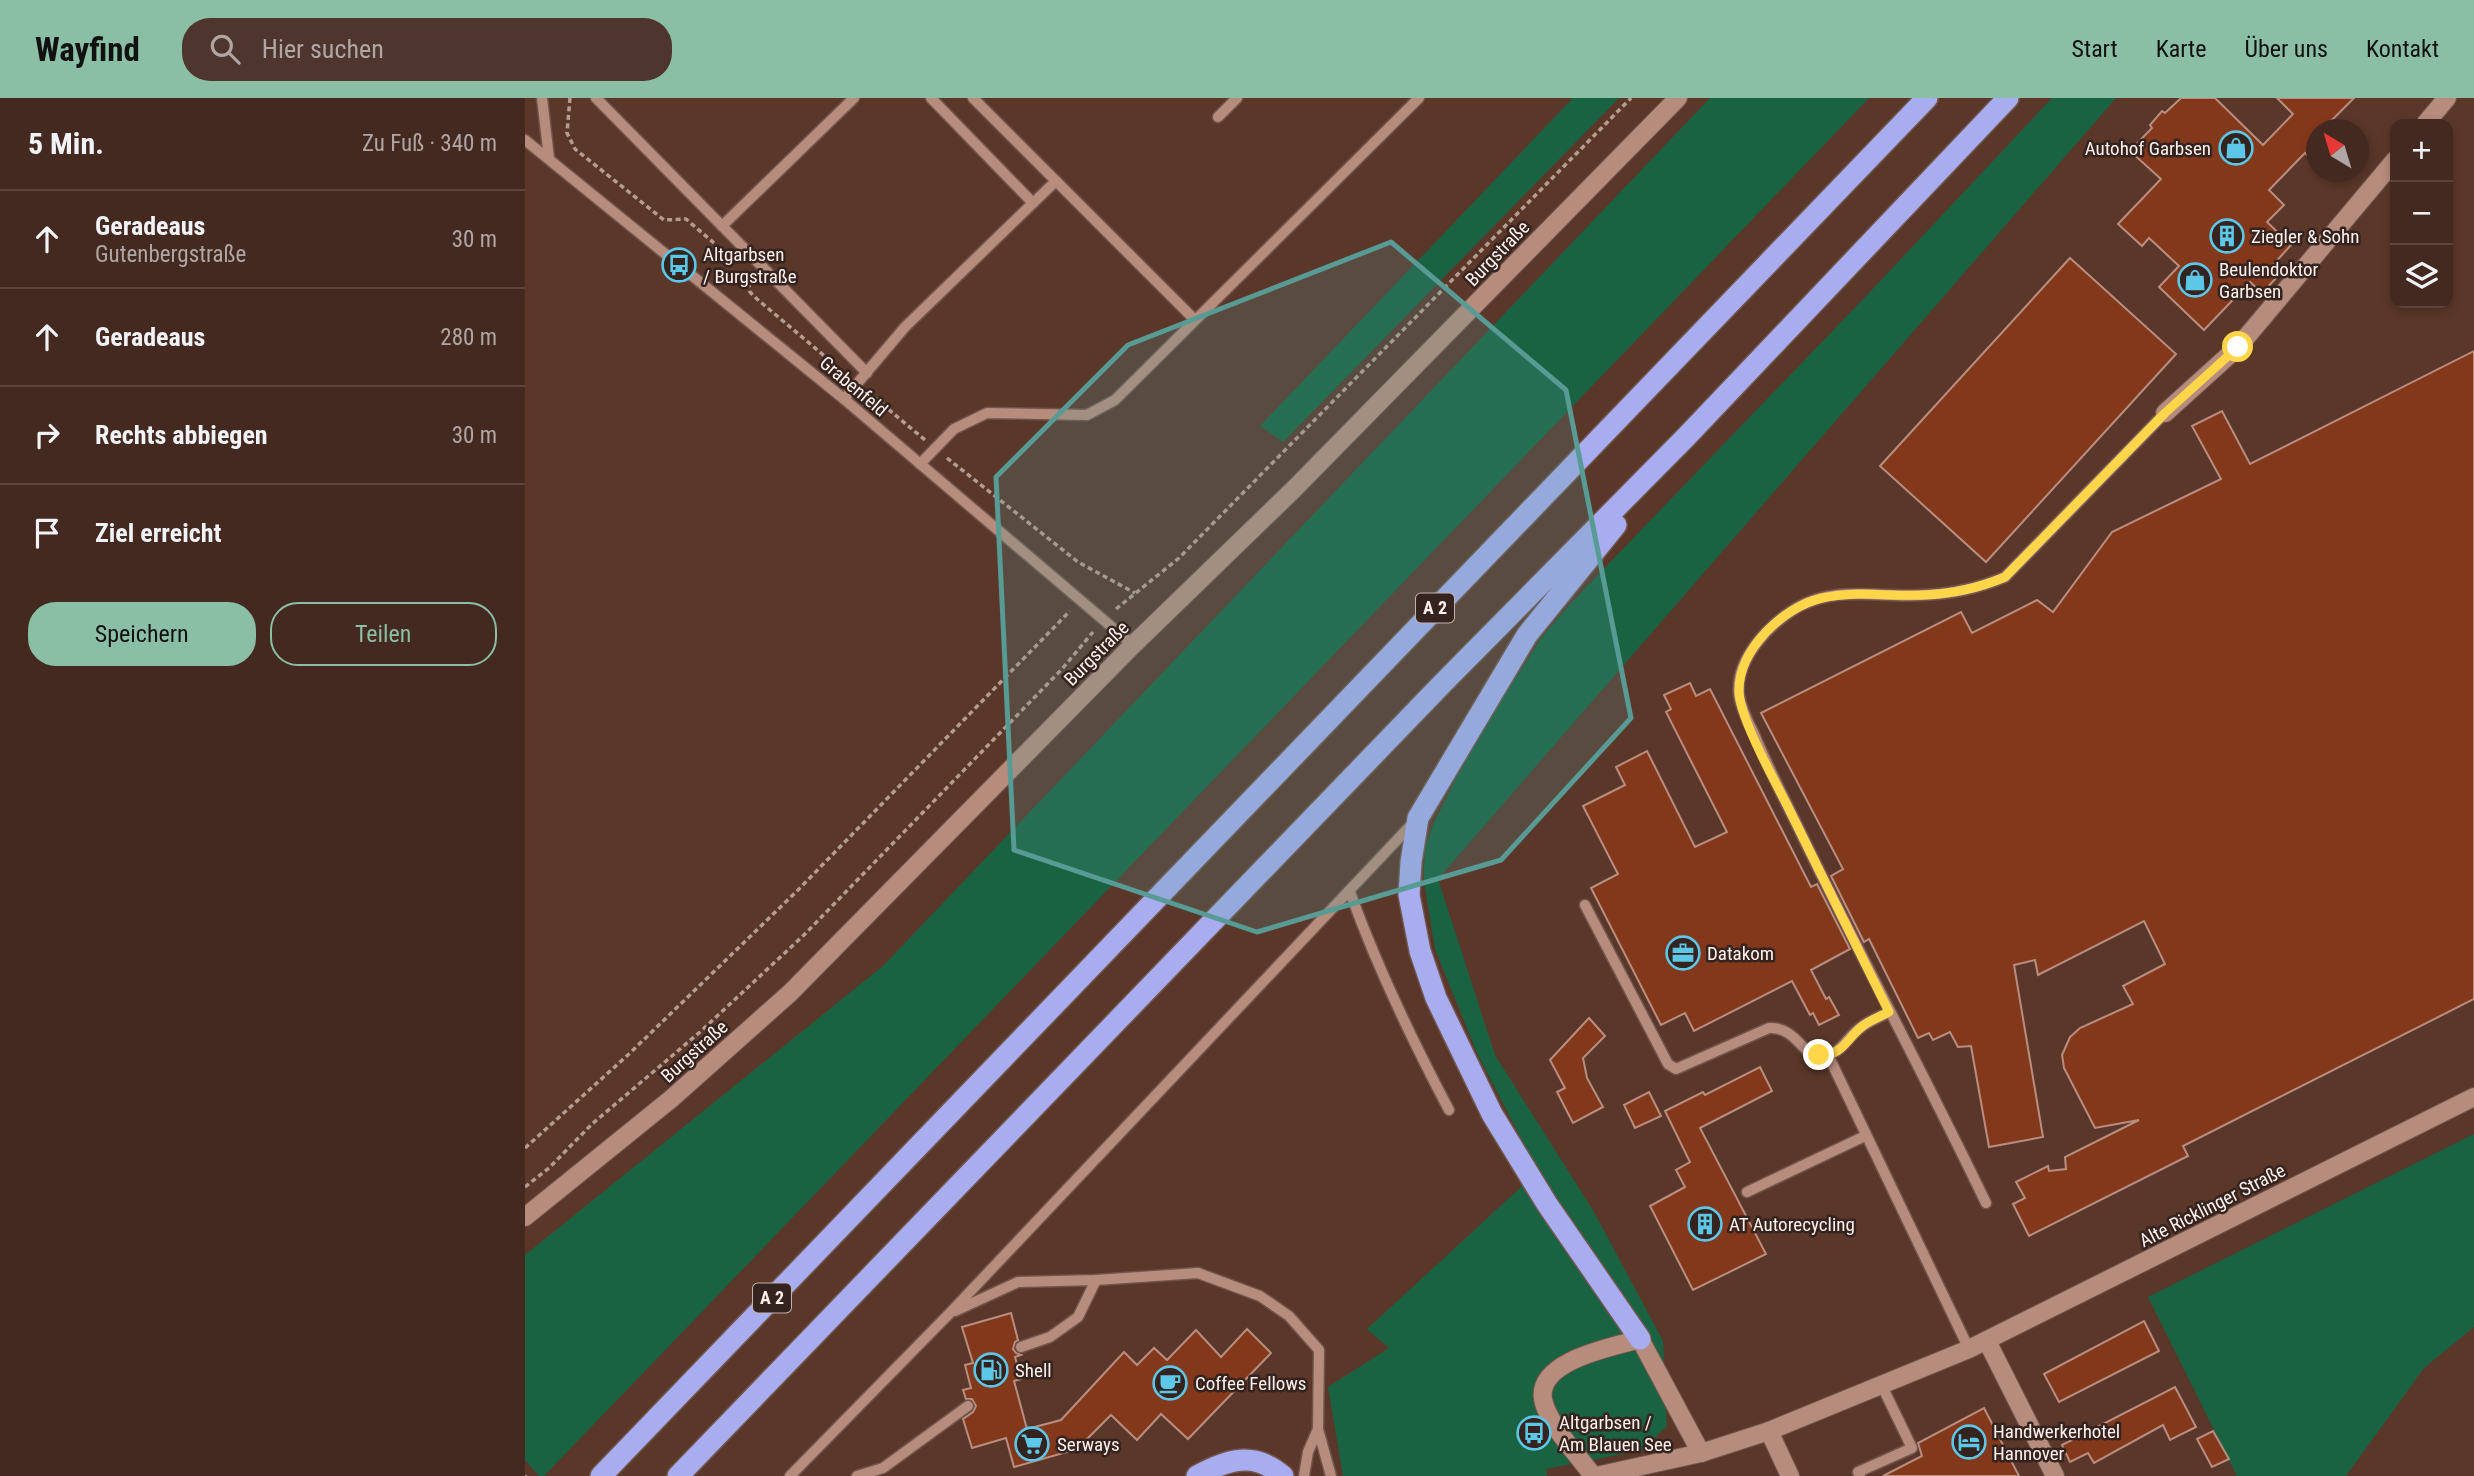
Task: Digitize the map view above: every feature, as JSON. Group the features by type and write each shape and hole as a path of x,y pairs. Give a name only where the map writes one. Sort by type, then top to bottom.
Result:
{"highway":[{"name":"A 2","path":"601,1476 1927,98"},
{"path":"678,1476 1441,685 1687,436 2008,98"},
{"path":"1640,1339 1547,1205 1492,1114 1436,998 1420,951 1409,895 1411,862 1419,818 1527,635 1687,436"},
{"path":"1197,1476 1217,1465 1245,1459 1259,1461 1283,1476"}],"street":[{"name":"Burgstraße","path":"525,1217 671,1099 790,993 1133,645 1304,480 1678,98"},
{"path":"2429,119 2447,98"},
{"path":"2165,413 2238,347 2390,166"},
{"name":"Alte Ricklinger Straße","path":"1594,1476 1701,1453 1769,1431 1969,1349 2474,1097"},
{"path":"1594,1476 1555,1424 1542,1397 1550,1375 1562,1365 1640,1339 1701,1453"},
{"path":"1987,1341 2055,1476"},
{"path":"1769,1431 1790,1476"}],"lane":[{"path":"542,98 549,158"},
{"path":"596,98 867,373"},
{"path":"722,226 854,98"},
{"path":"931,98 1033,203"},
{"path":"973,98 1195,320"},
{"path":"1218,117 1237,98"},
{"path":"920,464 954,429 987,413 1087,415 1115,400 1419,98"},
{"name":"Grabenfeld","path":"525,140 844,400 1133,645"},
{"path":"844,400 905,327 1056,181"},
{"path":"1986,1203 1765,762 1743,709 1739,694 1740,674 1752,649 1775,625 1798,607 1822,598 1861,593 1922,596 1980,588 2005,577 2165,413"},
{"path":"790,1476 949,1314 1419,818"},
{"path":"1350,892 1362,926 1418,1052 1449,1110"},
{"path":"1585,905 1668,1064 1677,1069 1769,1028 1779,1027 1787,1031 1809,1054 1828,1055 1841,1050 1863,1026 1889,1012"},
{"path":"1828,1055 1969,1349"},
{"path":"1747,1192 1865,1136"},
{"path":"949,1314 1018,1282 1198,1273 1260,1296 1289,1315 1319,1350 1318,1429 1331,1476"},
{"path":"1021,1347 1050,1337 1078,1317 1096,1280"},
{"path":"1860,1476 1858,1472 1912,1448 1882,1385"},
{"path":"857,1476 883,1468 968,1406"},
{"path":"1304,1476 1308,1452 1318,1429"}],"path":[{"path":"525,1186 549,1168 592,1124 700,1032 804,935 1062,670 1104,619 1178,558 1630,98"},
{"path":"525,1148 629,1054 797,891 1081,600"}],"highlighted area":[{"path":"1391,242 1566,390 1631,718 1501,860 1257,932 1014,850 996,477 1128,345"}],"green space":[{"path":"1573,98 1619,98 1283,442 1260,426"},
{"path":"1710,98 1869,98 544,1476 539,1476 525,1460 525,1255 883,966"},
{"path":"2052,98 2116,98 1438,879 1495,1055 1594,1212 1663,1341 1667,1426 1642,1450 1546,1469 1547,1476 1343,1476 1328,1387 1389,1348 1367,1329 1520,1188 1531,1158 1477,1053 1435,949 1424,882 1426,845 1455,780 1542,637 1570,604"},
{"path":"2474,1134 2474,1327 2424,1368 2346,1476 2237,1476 2148,1297"}],"building":[{"path":"2181,98 2215,98 2263,145 2293,114 2277,98 2354,98 2333,119 2306,119 2306,154 2269,190 2284,205 2267,222 2291,245 2272,266 2280,274 2262,293 2250,282 2204,330 2159,287 2179,266 2149,238 2142,246 2118,224 2161,179 2130,151 2152,128 2150,125 2162,111 2165,113"},
{"path":"2070,258 2176,354 1986,562 1880,466"},
{"path":"2474,351 2474,999 2183,1146 2188,1156 2029,1236 2013,1204 2025,1198 2016,1182 2048,1166 2049,1171 2066,1169 2065,1157 2139,1120 2095,1128 2064,1068 2062,1055 2070,1037 2080,1028 2133,1004 2123,986 2165,964 2144,921 2038,975 2035,960 2014,965 2043,1137 1989,1147 1971,1046 1958,1047 1950,1032 1933,1040 1929,1033 1918,1038 1869,939 1864,942 1831,876 1843,869 1761,713 1961,612 1972,633 2037,600 2053,612 2112,532 2221,479 2192,426 2222,411 2250,464"},
{"path":"1690,683 1696,696 1710,689 1811,887 1817,884 1850,949 1811,970 1826,999 1829,997 1839,1015 1819,1025 1813,1013 1810,1015 1792,981 1694,1031 1685,1013 1661,1025 1591,888 1618,874 1583,806 1625,785 1616,767 1647,751 1695,847 1727,832 1666,712 1671,709 1664,695"},
{"path":"1589,1018 1605,1036 1583,1058 1587,1078 1603,1107 1573,1123 1557,1092 1565,1088 1550,1060"},
{"name":"AT Autorecycling","path":"1760,1067 1772,1091 1700,1128 1766,1254 1693,1290 1650,1206 1685,1187 1676,1170 1690,1162 1665,1111 1703,1092 1705,1095"},
{"path":"1649,1092 1661,1116 1635,1128 1624,1105"},
{"path":"1011,1313 1018,1340 1013,1349 1021,1355 1015,1357 1021,1379 1014,1381 1027,1429 1061,1420 1124,1352 1137,1365 1154,1348 1167,1360 1196,1330 1221,1357 1247,1329 1271,1353 1188,1439 1161,1414 1137,1440 1111,1415 1077,1449 1014,1467 1006,1438 972,1448 963,1419 973,1412 976,1406 972,1399 966,1399 963,1390 971,1388 965,1365 973,1363 962,1327"},
{"path":"2144,1321 2159,1351 2059,1402 2044,1374"},
{"path":"2175,1387 2196,1427 2170,1440 2163,1425 2094,1463 2088,1453 2070,1462 2062,1445"},
{"name":"Handwerkerhotel Hannover","path":"1984,1408 2019,1476 1883,1476 1922,1456 1918,1443"},
{"path":"2213,1431 2229,1459 2212,1467 2197,1439"}],"place":[{"name":"Autohof Garbsen","path":"2236,148"},
{"name":"Ziegler & Sohn","path":"2227,236"},
{"name":"Altgarbsen / Burgstraße","path":"679,265"},
{"name":"Beulendoktor Garbsen","path":"2195,280"},
{"name":"Datakom","path":"1683,953"},
{"name":"AT Autorecycling","path":"1705,1224"},
{"name":"Shell","path":"991,1370"},
{"name":"Coffee Fellows","path":"1170,1383"},
{"name":"Altgarbsen / Am Blauen See","path":"1534,1433"},
{"name":"Handwerkerhotel Hannover","path":"1969,1442"},
{"name":"Serways","path":"1032,1444"}],"route":[{"path":"1819,1055 1841,1050 1863,1026 1889,1012 1765,762 1743,709 1739,694 1740,674 1752,649 1775,625 1798,607 1822,598 1861,593 1922,596 1980,588 2005,577 2165,413 2238,347"}]}
